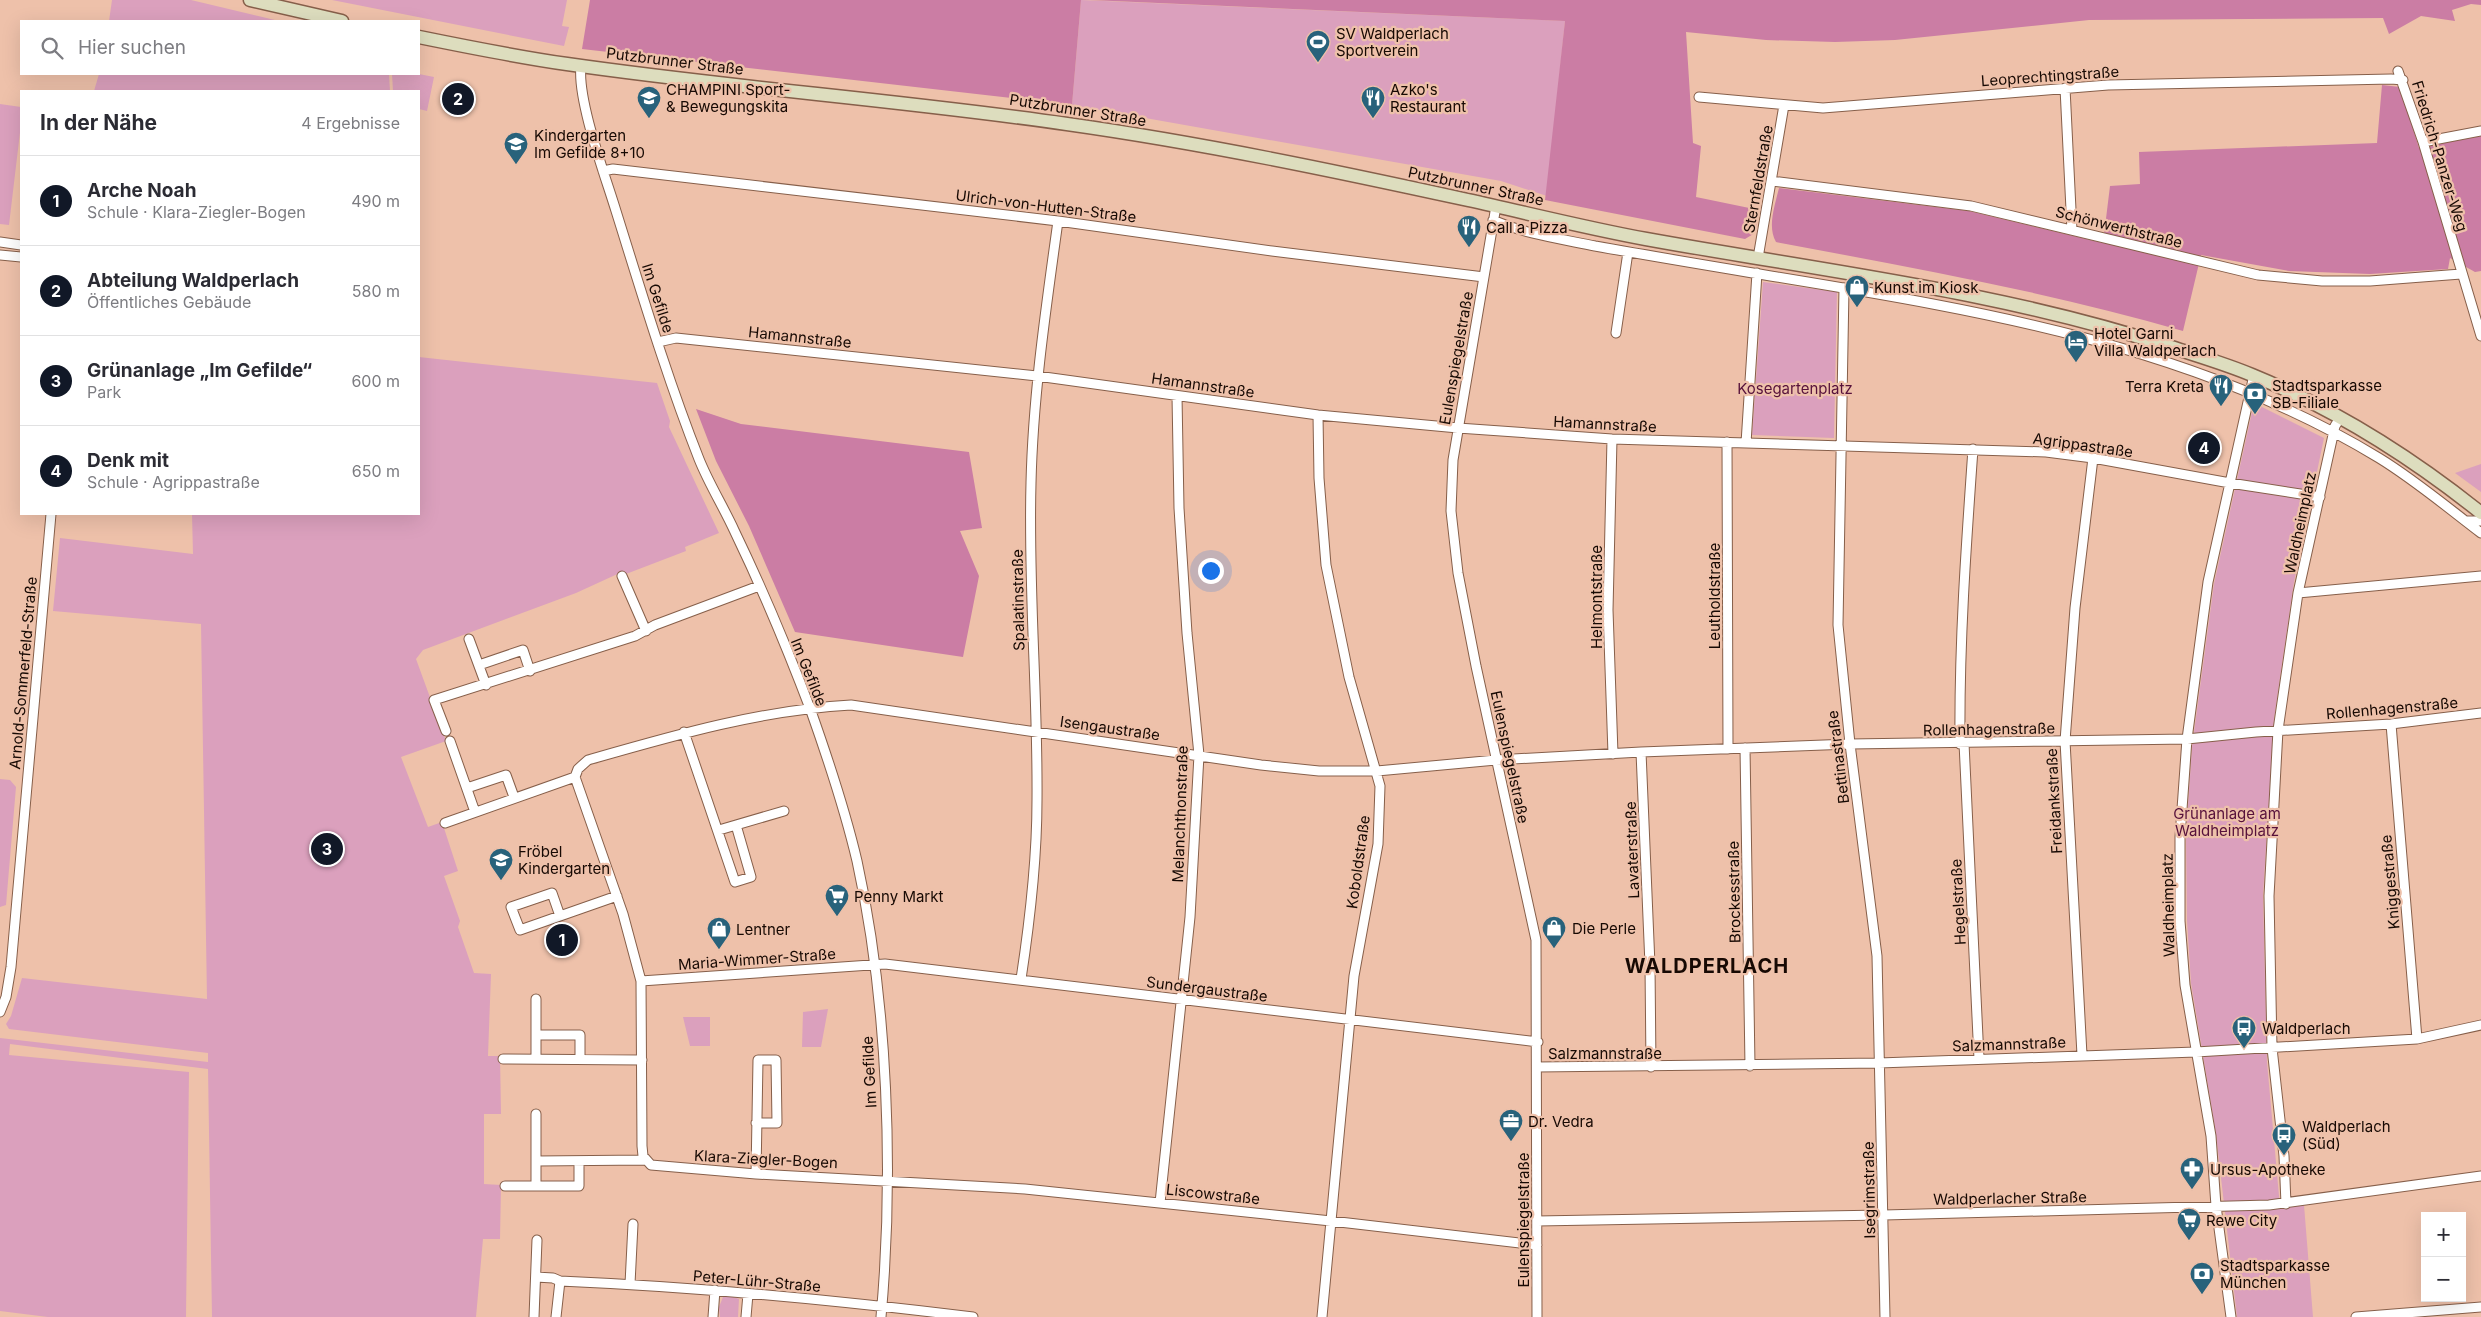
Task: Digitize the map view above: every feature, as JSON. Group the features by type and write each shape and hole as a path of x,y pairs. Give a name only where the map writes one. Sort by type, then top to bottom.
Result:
{"main road":[{"path":"250,0 338,20"},
{"name":"Putzbrunner Straße","path":"420,37 581,66 1071,124 1221,149 1496,206 1629,236 1915,284 2051,312 2138,336 2254,375 2340,418 2388,445 2439,480 2481,513"}],"street":[{"name":"Im Gefilde","path":"581,66 579,82 603,172 658,342 700,463 759,586 810,708 852,841 866,908 882,1040 886,1180 881,1317"},
{"name":"Friedrich-Panzer-Weg","path":"2398,71 2403,80 2423,142 2481,336"},
{"name":"Leoprechtingstraße","path":"1699,97 1823,108 2065,88 2235,82 2403,80"},
{"path":"2065,88 2072,230"},
{"name":"Sternfeldstraße","path":"1758,258 1784,105"},
{"path":"2423,142 2481,131"},
{"name":"Ulrich-von-Hutten-Straße","path":"603,172 613,169 1058,221 1272,251 1484,277"},
{"name":"Schönwerthstraße","path":"1772,181 1971,206 2228,269 2291,279 2370,281 2461,274"},
{"name":"Eulenspiegelstraße","path":"1496,206 1453,460 1451,511 1457,564 1496,760 1536,940 1538,1042 1537,1317"},
{"name":"Putzbrunner Straße","path":"1493,220 1508,226 1553,237 1628,252 1968,310 2117,346 2249,391 2334,433 2381,459 2481,533"},
{"name":"Spalatinstraße","path":"1021,979 1030,920 1037,826 1030,534 1031,482 1037,376 1058,221"},
{"path":"0,242 20,244"},
{"path":"1616,333 1628,252"},
{"path":"0,255 20,258"},
{"path":"1757,273 1746,443 1839,446 1844,288"},
{"name":"Hamannstraße","path":"658,342 676,338 1037,376 1318,415 1458,428 1612,439 1746,443"},
{"name":"Waldheimplatz","path":"2231,1317 2216,1206 2211,1136 2184,984 2180,921 2180,837 2187,739 2208,582 2254,375"},
{"name":"Melanchthonstraße","path":"1160,1202 1182,999 1196,835 1199,755 1187,633 1180,533 1177,396"},
{"name":"Koboldstraße","path":"1318,415 1319,478 1326,565 1349,677 1380,786 1378,844 1354,976 1322,1317"},
{"name":"Waldheimplatz","path":"2286,1204 2284,1156 2272,1048 2269,896 2278,730 2298,593 2334,433 2340,418"},
{"name":"Helmontstraße","path":"1612,439 1608,610 1613,754"},
{"name":"Leutholdstraße","path":"1726,442 1728,749"},
{"name":"Agrippastraße","path":"1839,446 2046,452 2093,458 2230,483 2320,496"},
{"name":"Bettinastraße","path":"1839,446 1838,625 1850,744 1877,956 1879,1063"},
{"name":"Hegelstraße","path":"1973,449 1962,616 1962,743 1980,1059"},
{"name":"Freidankstraße","path":"2082,1055 2065,741 2075,608 2093,458"},
{"name":"Arnold-Sommerfeld-Straße","path":"0,1012 6,997 11,967 51,515"},
{"path":"2466,521 2481,521"},
{"path":"622,576 646,631"},
{"path":"2298,593 2481,576"},
{"path":"446,731 434,700 530,671 646,631 655,625 707,608 759,586"},
{"path":"470,639 486,685"},
{"path":"479,665 523,650 530,671"},
{"name":"Isengaustraße","path":"684,732 810,708 851,705 1320,771 1377,771 1496,760"},
{"name":"Rollenhagenstraße","path":"1496,760 1850,744 2187,739 2278,730 2391,724 2481,714"},
{"name":"Kniggestraße","path":"2391,724 2417,1039"},
{"path":"646,1160 642,1146 641,981 617,896 576,777 578,769 588,760 684,732 719,830 734,882 750,876 736,825"},
{"path":"450,741 476,812"},
{"name":"Brockesstraße","path":"1745,748 1750,1066"},
{"name":"Lavaterstraße","path":"1641,752 1650,965 1650,1067"},
{"path":"467,788 506,775 514,797"},
{"path":"445,824 514,797 576,777"},
{"path":"719,830 784,811"},
{"path":"560,916 552,893 511,907 520,930 560,916 617,896"},
{"name":"Sundergaustraße","path":"874,965 885,964 1021,979 1538,1042"},
{"name":"Maria-Wimmer-Straße","path":"641,981 874,965"},
{"path":"536,999 536,1059"},
{"name":"Salzmannstraße","path":"1537,1067 1750,1066 2196,1052 2417,1039 2481,1026"},
{"path":"536,1035 580,1035 580,1059"},
{"path":"503,1059 642,1060"},
{"path":"756,1123 777,1123 776,1060 758,1060 756,1123 756,1174"},
{"name":"Isegrimstraße","path":"1879,1063 1885,1317"},
{"path":"536,1114 536,1186"},
{"name":"Klara-Ziegler-Bogen","path":"536,1161 646,1160 657,1167 886,1180"},
{"path":"506,1186 579,1186 579,1161"},
{"name":"Waldperlacher Straße","path":"1537,1220 1884,1215 2286,1204 2481,1176"},
{"name":"Liscowstraße","path":"886,1180 1025,1189 1160,1202 1537,1245"},
{"path":"630,1284 633,1224"},
{"path":"534,1317 537,1240"},
{"name":"Peter-Lühr-Straße","path":"536,1277 553,1278 560,1281 715,1290 973,1317"},
{"path":"556,1317 560,1281"},
{"path":"713,1317 715,1290"},
{"path":"746,1317 748,1294"},
{"path":"2356,1317 2481,1307"}],"green space":[{"path":"112,0 191,0 275,20 109,20"},
{"path":"332,0 567,0 562,26 569,27 564,46"},
{"name":"SV Waldperlach Sportverein","path":"1081,0 1565,21 1547,196 1501,181 1072,105"},
{"path":"420,74 434,77 427,111 420,109 420,90 393,90 392,75"},
{"path":"99,75 389,75 390,90 94,90"},
{"path":"0,104 20,107 20,132 9,225 0,224"},
{"name":"Kosegartenplatz","path":"1763,282 1837,292 1834,438 1752,435"},
{"path":"420,357 657,383 670,421 669,427 719,533 685,547 686,551 626,574 624,571 576,593 423,650 416,659 446,741 401,757 428,827 442,822 458,871 444,876 460,921 458,927 474,973 491,974 488,1056 500,1056 501,1114 484,1114 484,1184 501,1185 500,1239 483,1239 476,1317 212,1317 208,1069 10,1044 9,1055 189,1072 186,1317 48,1317 0,1311 0,1038 208,1062 208,1053 9,1029 6,1024 11,1016 22,978 207,999 201,624 53,611 60,538 193,554 192,515 420,515"},
{"name":"Grünanlage am Waldheimplatz","path":"2254,403 2324,438 2294,582 2274,719 2263,895 2267,1062 2280,1207 2304,1205 2313,1317 2237,1317 2216,1134 2191,983 2187,921 2186,835 2192,747 2214,584"},
{"path":"2481,464 2481,492 2455,473"},
{"path":"0,779 10,780 16,787 6,905 0,907"},
{"path":"828,1009 821,1047 802,1047 803,1012"},
{"path":"683,1017 710,1017 710,1046 690,1046"},
{"path":"731,1296 739,1299 738,1317 720,1317 719,1307 723,1297"}],"shaded area":[{"path":"590,0 1081,0 1072,105 582,49"},
{"path":"1090,0 2481,0 2481,5 2471,4 2452,10 2455,21 2421,16 2389,34 2383,18 2089,20 1895,40 1835,42 1766,40 1686,32 1693,143 1701,146 1696,197 1759,210 1755,233 1745,239 1545,200 1565,21"},
{"path":"2382,85 2400,87 2419,148 2481,136 2481,271 2475,272 2450,258 2448,269 2370,274 2289,271 2201,255 2183,331 2082,304 1930,271 1776,242 1773,236 1772,223 1779,188 1969,211 2103,243 2110,186 2140,184 2139,152 2377,143"},
{"path":"696,409 741,424 969,452 982,528 960,531 979,576 963,657 795,632 749,526 716,461"}],"place":[{"name":"SV Waldperlach Sportverein","path":"1318,63"},
{"name":"Abteilung Waldperlach","path":"458,99"},
{"name":"CHAMPINI Sport- & Bewegungskita","path":"649,119"},
{"name":"Azko's Restaurant","path":"1373,119"},
{"name":"Kindergarten Im Gefilde 8+10","path":"516,165"},
{"name":"Call a Pizza","path":"1469,248"},
{"name":"Kunst im Kiosk","path":"1857,308"},
{"name":"Hotel Garni Villa Waldperlach","path":"2076,363"},
{"name":"Terra Kreta","path":"2221,407"},
{"name":"Stadtsparkasse SB-Filiale","path":"2255,415"},
{"name":"Denk mit","path":"2204,448"},
{"name":"Grünanlage „Im Gefilde“","path":"327,849"},
{"name":"Fröbel Kindergarten","path":"501,881"},
{"name":"Penny Markt","path":"837,917"},
{"name":"Arche Noah","path":"562,940"},
{"name":"Die Perle","path":"1554,949"},
{"name":"Lentner","path":"719,950"},
{"name":"Waldperlach","path":"2244,1049"},
{"name":"Dr. Vedra","path":"1511,1142"},
{"name":"Waldperlach (Süd)","path":"2284,1156"},
{"name":"Ursus-Apotheke","path":"2192,1190"},
{"name":"Rewe City","path":"2189,1241"},
{"name":"Stadtsparkasse München","path":"2202,1295"}],"district":[{"name":"WALDPERLACH","path":"1707,966"}]}
